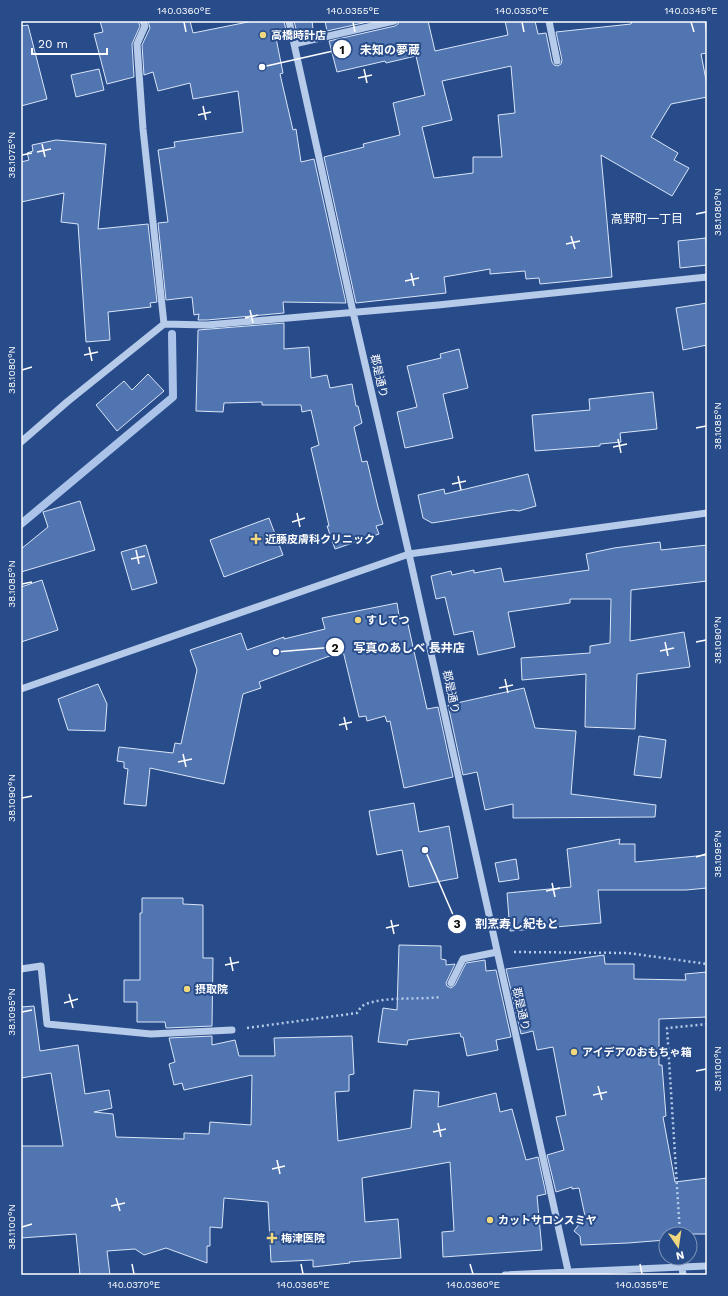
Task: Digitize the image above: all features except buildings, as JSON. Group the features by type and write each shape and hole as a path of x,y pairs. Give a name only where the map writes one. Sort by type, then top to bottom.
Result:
{"street":[{"path":"143,21 145,26 137,44 143,129 164,324"},
{"name":"郡是通り","path":"289,21 569,1273"},
{"path":"294,44 394,21"},
{"path":"549,21 557,61"},
{"path":"21,442 67,402 164,324 207,325 438,305 707,277"},
{"path":"21,689 409,554 707,513"},
{"path":"451,983 463,959 497,952"},
{"path":"21,969 41,966 47,1024 151,1034 232,1030"},
{"path":"505,1275 682,1271 707,1266"}],"path":[{"path":"497,952 628,953 707,964"},
{"path":"232,1030 357,1013 364,1004 388,1000 426,999 444,996 451,983"},
{"path":"679,1226 667,1028 707,1024"}],"waterway":[{"path":"21,524 173,397 172,334"}],"place":[{"name":"高橋時計店","path":"263,35"},
{"name":"未知の夢蔵","path":"262,67"},
{"name":"近藤皮膚科クリニック","path":"256,539"},
{"name":"すしてつ","path":"358,620"},
{"name":"写真のあしべ 長井店","path":"276,652"},
{"name":"割烹寿し紀もと","path":"425,850"},
{"name":"摂取院","path":"187,989"},
{"name":"アイデアのおもちゃ箱","path":"574,1052"},
{"name":"カットサロンスミヤ","path":"490,1220"},
{"name":"梅津医院","path":"272,1238"}],"district":[{"name":"高野町一丁目","path":"647,219"}]}
